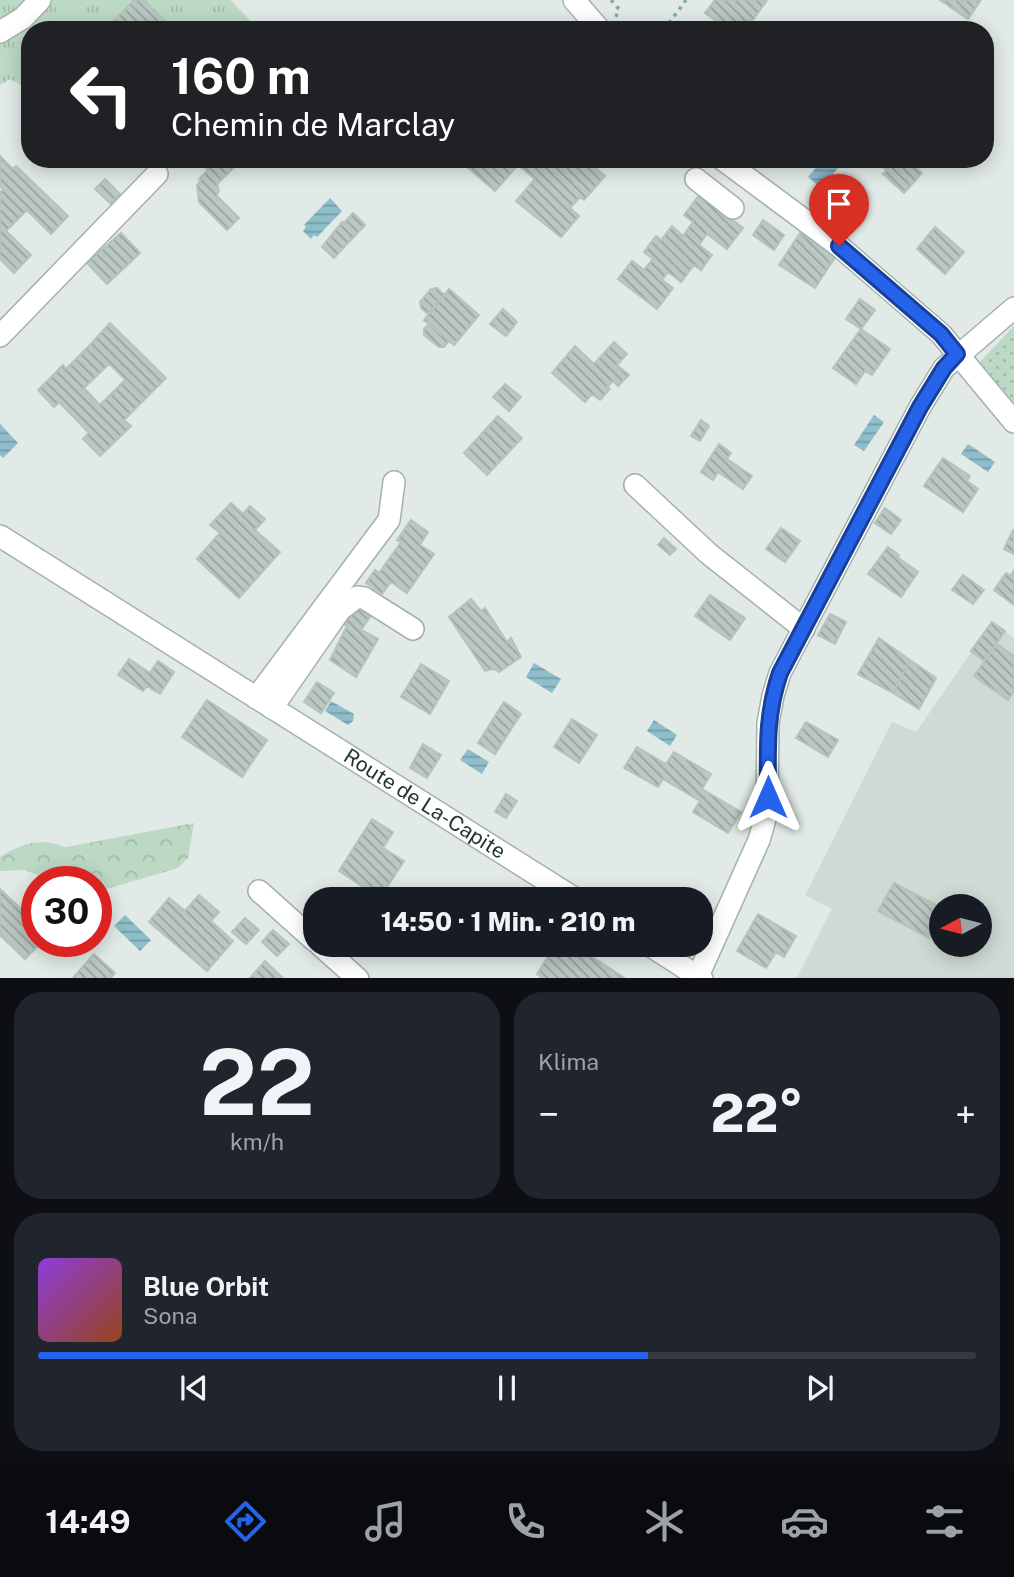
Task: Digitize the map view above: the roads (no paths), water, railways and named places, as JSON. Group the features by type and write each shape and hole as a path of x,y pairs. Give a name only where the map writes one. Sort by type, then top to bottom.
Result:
{"street":[{"path":"0,32 13,26 40,0"},
{"path":"574,0 592,21"},
{"path":"734,168 839,246 941,334 1014,422"},
{"path":"0,336 157,174"},
{"path":"696,179 733,208"},
{"path":"668,957 700,977 759,840 767,812 768,723 780,673 920,407 944,368 957,354 1014,308"},
{"path":"264,703 389,520 394,482"},
{"path":"635,485 709,554 804,629"},
{"name":"Route de La-Capite","path":"0,536 556,887"},
{"path":"264,703 340,610 357,597 364,598 413,629"},
{"path":"258,891 303,930"},
{"path":"334,957 358,978"}],"water":[{"path":"816,168 838,168 821,188 808,177"},
{"path":"330,198 342,211 317,237 314,235 311,239 303,231 306,227 304,225"},
{"path":"874,415 884,422 864,451 854,445"},
{"path":"0,424 18,443 3,458 0,455"},
{"path":"968,444 995,462 988,472 961,454"},
{"path":"534,663 561,679 552,693 526,677"},
{"path":"331,701 354,714 353,721 348,725 325,711"},
{"path":"654,720 677,735 670,746 647,731"},
{"path":"468,749 489,762 482,774 460,760"},
{"path":"125,915 151,940 140,951 114,926"}]}
